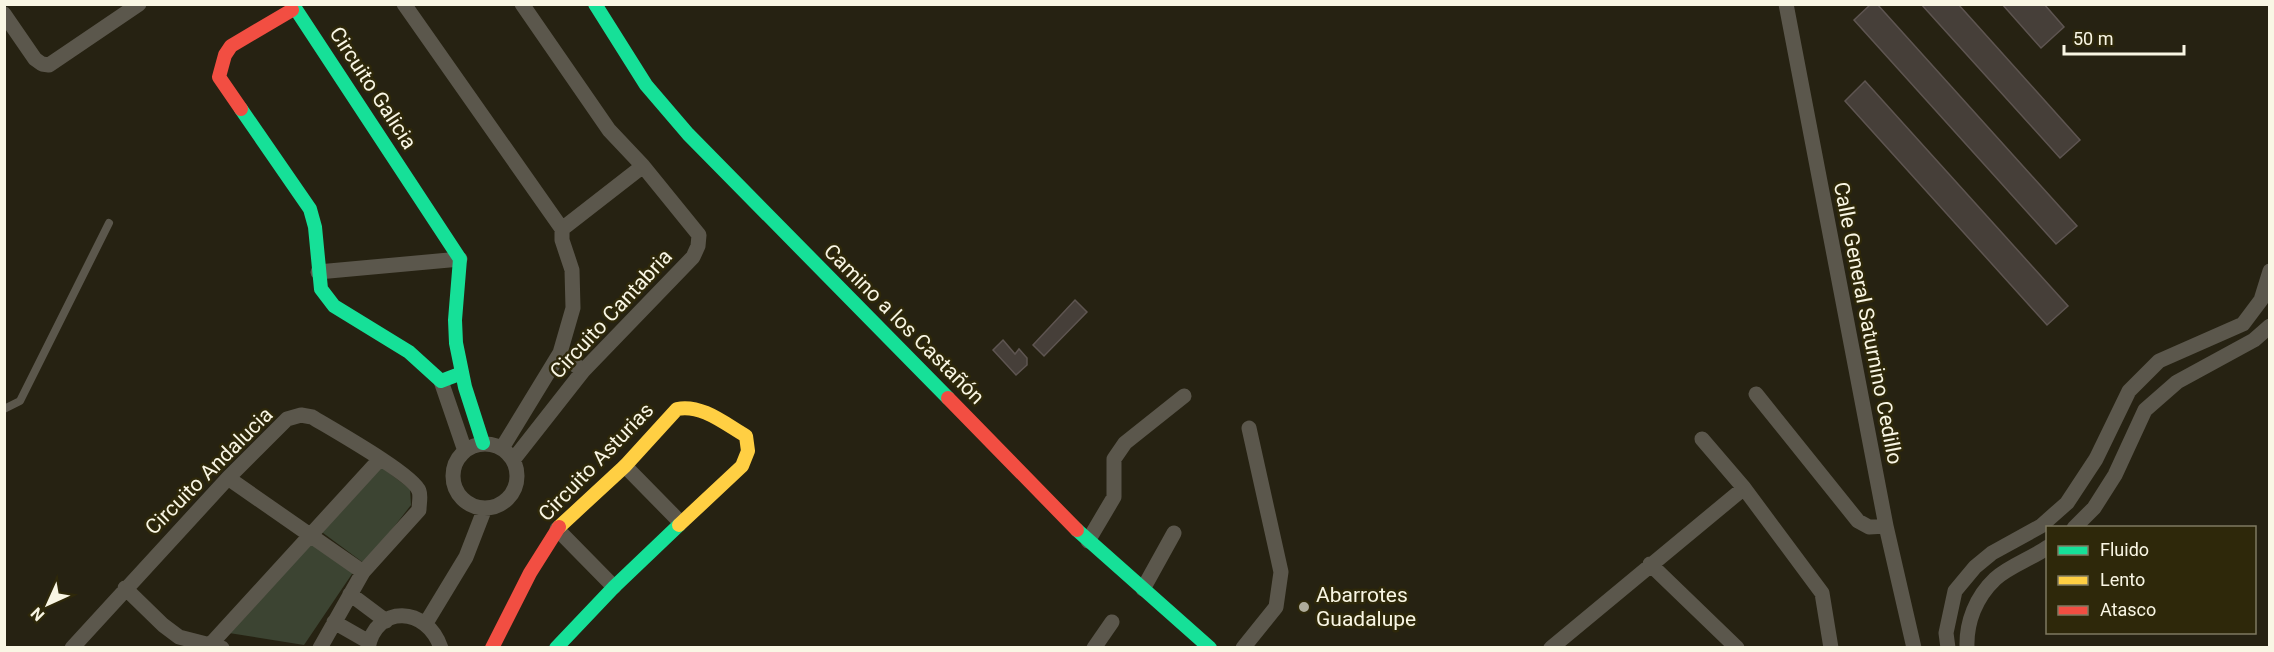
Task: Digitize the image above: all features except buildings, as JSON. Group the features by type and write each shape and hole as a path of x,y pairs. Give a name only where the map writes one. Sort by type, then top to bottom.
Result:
{"street":[{"path":"4,14 35,59 42,64 49,64 139,4"},
{"name":"Circuito Cantabria","path":"404,4 562,229 562,240 572,270 573,308 560,353 502,448"},
{"name":"Circuito Cantabria","path":"513,460 583,371 693,257 698,246 699,235 643,166 609,130 522,4"},
{"name":"Camino a los Castañón","path":"595,4 646,85 688,134 1088,541 1210,648"},
{"name":"Calle General Saturnino Cedillo","path":"1786,4 1886,526 1914,648"},
{"name":"Circuito Galicia","path":"460,259 295,8 231,46 225,55 219,77 310,209 315,227 321,290 334,306 409,352 441,381 465,451"},
{"path":"562,229 643,166"},
{"path":"318,272 460,259 461,273 455,331 462,373 483,443"},
{"path":"1948,648 1946,633 1955,591 1975,567 1992,553 2042,526 2067,503 2096,459 2129,391 2159,361 2243,324 2261,300 2270,271"},
{"path":"2243,324 2254,340"},
{"path":"2076,526 2094,508 2115,475 2145,410 2177,382 2254,340 2270,326"},
{"path":"560,353 583,371"},
{"path":"441,381 462,373"},
{"path":"1756,394 1858,521 1869,527 1886,526"},
{"path":"1088,541 1114,497 1114,459 1125,443 1184,396"},
{"name":"Circuito Asturias","path":"492,648 530,573 557,530 625,466 676,409 684,406 696,408 746,436 748,451 742,466 680,522 556,648"},
{"name":"Circuito Andalucia","path":"72,648 228,478 287,419 301,414 312,417 380,459 415,484 419,491 419,510 363,572 320,648"},
{"path":"1243,648 1276,607 1281,572 1249,428"},
{"path":"1702,439 1744,488 1822,593 1831,648"},
{"path":"483,443 502,448 513,460 517,476 513,492 501,504 485,508 466,502 459,497 452,478 454,468 465,451 483,443"},
{"path":"125,588 163,626 179,637 216,646 311,534 380,459"},
{"path":"625,466 680,522"},
{"path":"228,478 363,572"},
{"path":"1551,648 1744,488"},
{"path":"426,623 466,557 485,508"},
{"path":"557,530 614,587"},
{"path":"1143,589 1174,532"},
{"path":"1967,648 1966,630 1976,604 1995,579 2046,548"},
{"path":"1650,564 1737,648"},
{"path":"350,594 386,621"},
{"path":"334,622 368,645 372,633 386,621 396,616 406,616 426,623 437,634 441,648"},
{"path":"1099,646 1112,622"}],"lane":[{"path":"4,409 20,401 109,223"}],"green space":[{"path":"380,466 410,489 411,505 365,564 315,527"},
{"path":"308,540 354,571 304,645 229,633"}],"traffic: fast":[{"path":"595,4 646,85 688,134 948,398"},
{"path":"292,10 295,8 460,259 455,320 456,343 465,387 483,443"},
{"path":"241,109 310,209 315,227 321,289 334,306 409,352 441,381 462,373"},
{"path":"556,648 614,587 679,525"},
{"path":"1077,530 1210,648"}],"traffic: slow":[{"path":"559,527 625,466 677,409 686,408 713,416 746,436 748,451 742,466 679,525"}],"traffic: jam":[{"path":"241,109 219,77 225,55 231,46 292,10"},
{"path":"948,398 1077,530"},
{"path":"492,648 530,573 559,527"}],"place":[{"name":"Abarrotes Guadalupe","path":"1304,607"}]}
